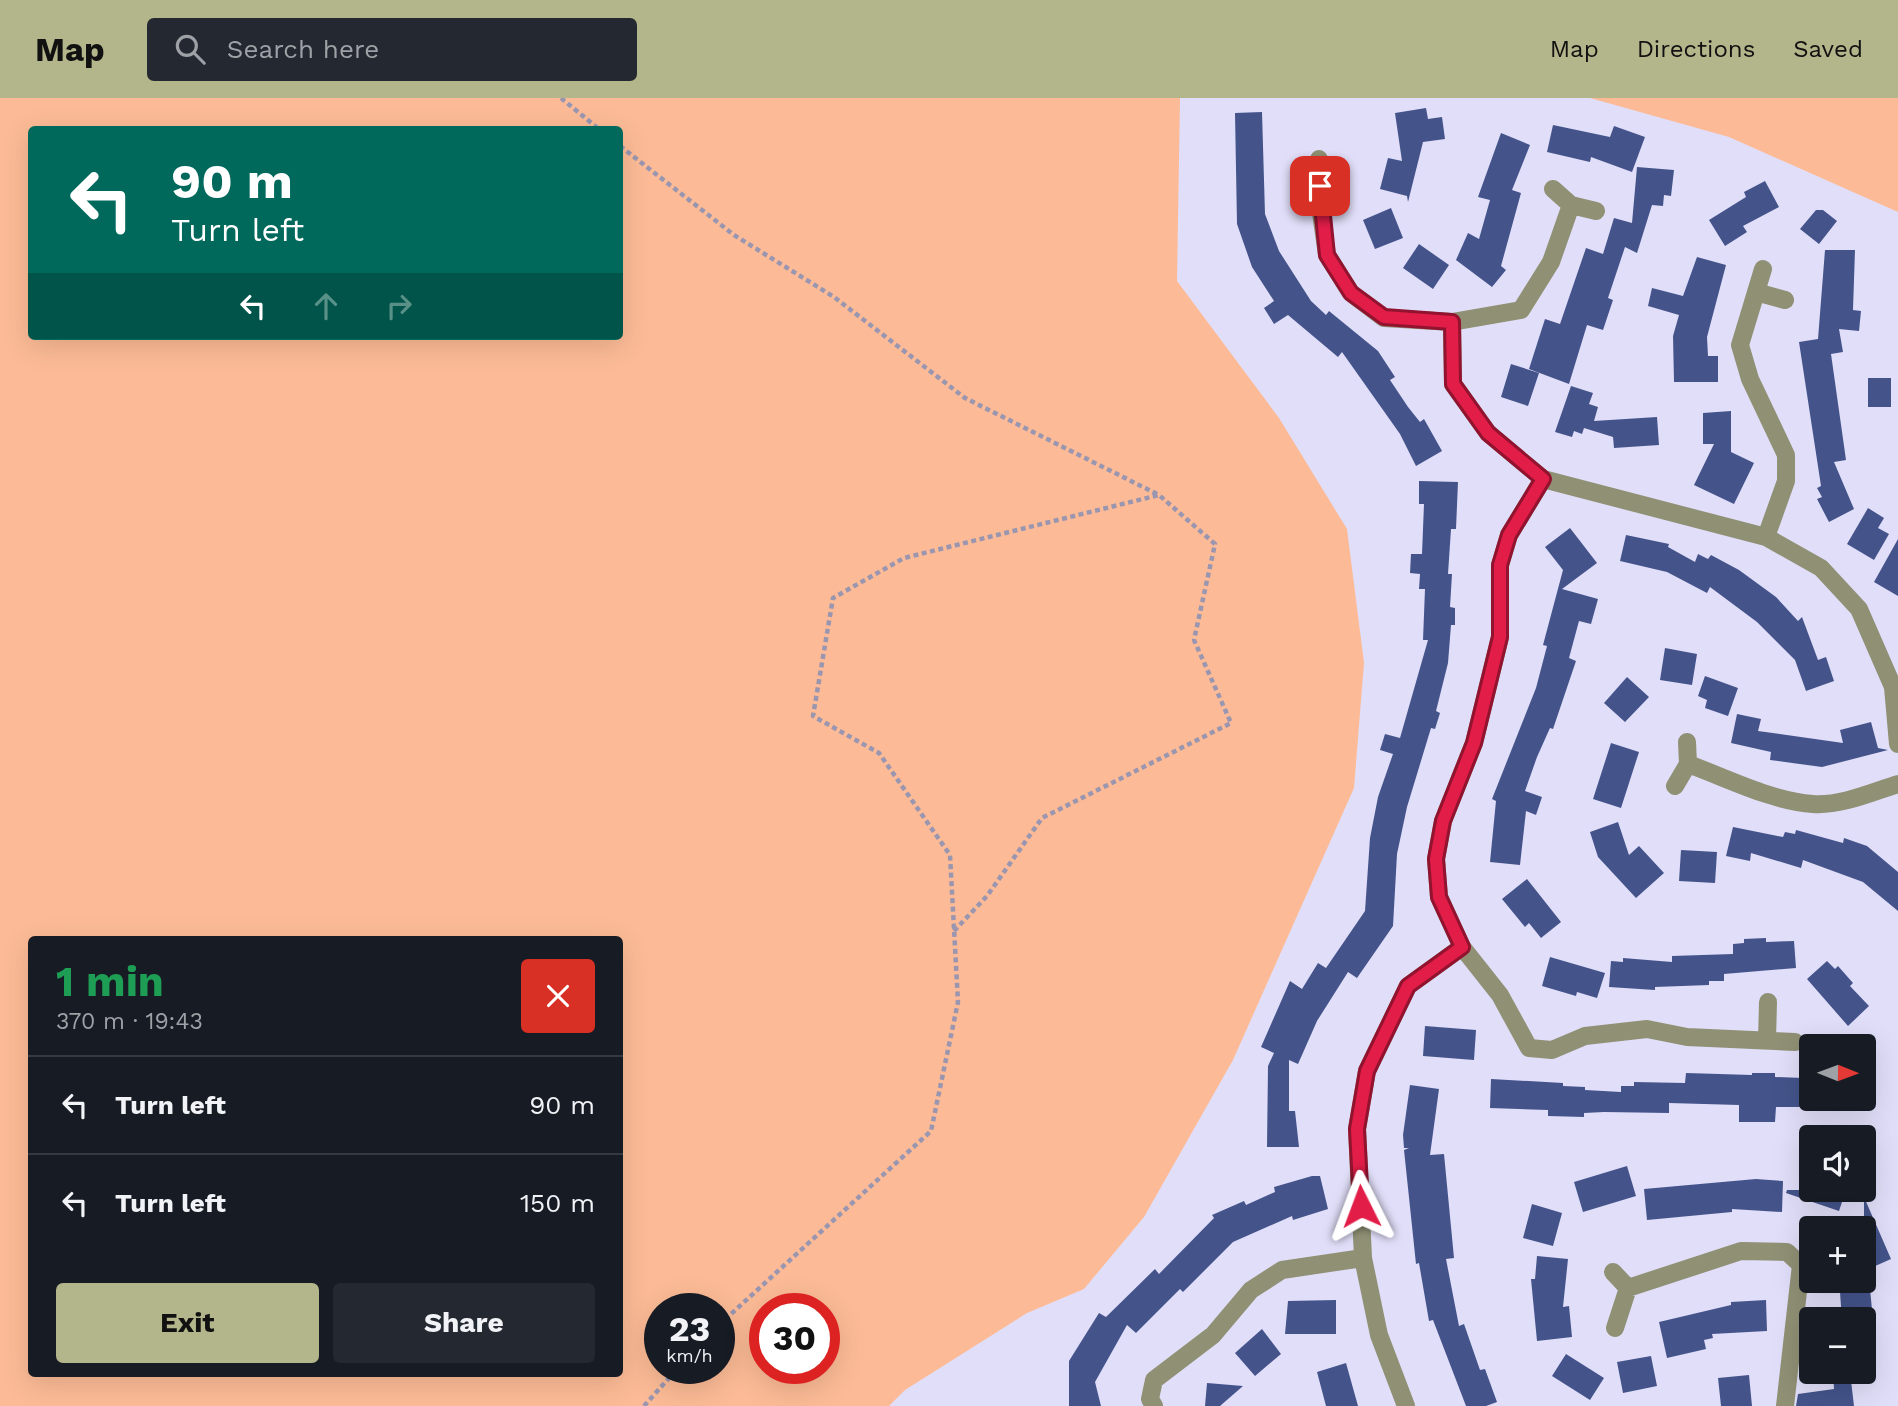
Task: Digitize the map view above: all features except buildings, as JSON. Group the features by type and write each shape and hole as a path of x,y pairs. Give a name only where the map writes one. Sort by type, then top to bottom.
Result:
{"street":[{"path":"1319,159 1321,213 1327,255 1351,293 1384,317 1452,322 1521,310 1551,262 1571,205"},
{"path":"1553,189 1571,205 1595,211"},
{"path":"1763,269 1740,345 1750,379 1786,455 1786,481 1766,537"},
{"path":"1756,292 1785,300"},
{"path":"1452,322 1453,384 1488,433 1543,479 1766,537 1821,568 1859,609 1896,687 1898,744"},
{"path":"1543,479 1509,535 1500,565 1500,637 1474,743 1443,821 1436,859 1439,897 1462,947 1500,995 1530,1048 1552,1050 1585,1036 1647,1030 1687,1037 1795,1042"},
{"path":"1675,786 1688,764 1687,742"},
{"path":"1688,764 1776,796 1813,804 1835,803 1898,784"},
{"path":"1406,1406 1379,1335 1363,1258 1357,1129 1367,1071 1408,986 1462,947"},
{"path":"1766,1040 1768,1002"},
{"path":"1628,1288 1741,1251 1787,1252 1801,1265 1785,1406"},
{"path":"1154,1406 1150,1398 1154,1380 1213,1335 1251,1290 1282,1270 1363,1258"},
{"path":"1613,1272 1628,1288"},
{"path":"1615,1328 1628,1288"}],"path":[{"path":"561,98 595,126"},
{"path":"623,148 734,235 834,296 965,398 1159,495 1215,544 1194,639 1231,723 1042,818 987,896 954,932"},
{"path":"735,1307 931,1131 958,1002 950,855 878,752 813,716 833,598 904,558 1159,495"},
{"path":"643,1406 663,1384"}],"shaded area":[{"path":"0,98 1180,98 1177,281 1279,418 1347,529 1364,663 1354,788 1233,1060 1144,1217 1084,1289 1027,1313 905,1390 889,1406 0,1406"},
{"path":"1590,98 1898,98 1898,212 1729,137"}],"route":[{"path":"1320,186 1327,255 1351,293 1384,317 1452,322 1453,384 1488,433 1543,479 1509,535 1500,565 1500,637 1474,743 1443,821 1436,859 1439,897 1462,947 1408,986 1367,1071 1357,1129 1361,1206"}]}
